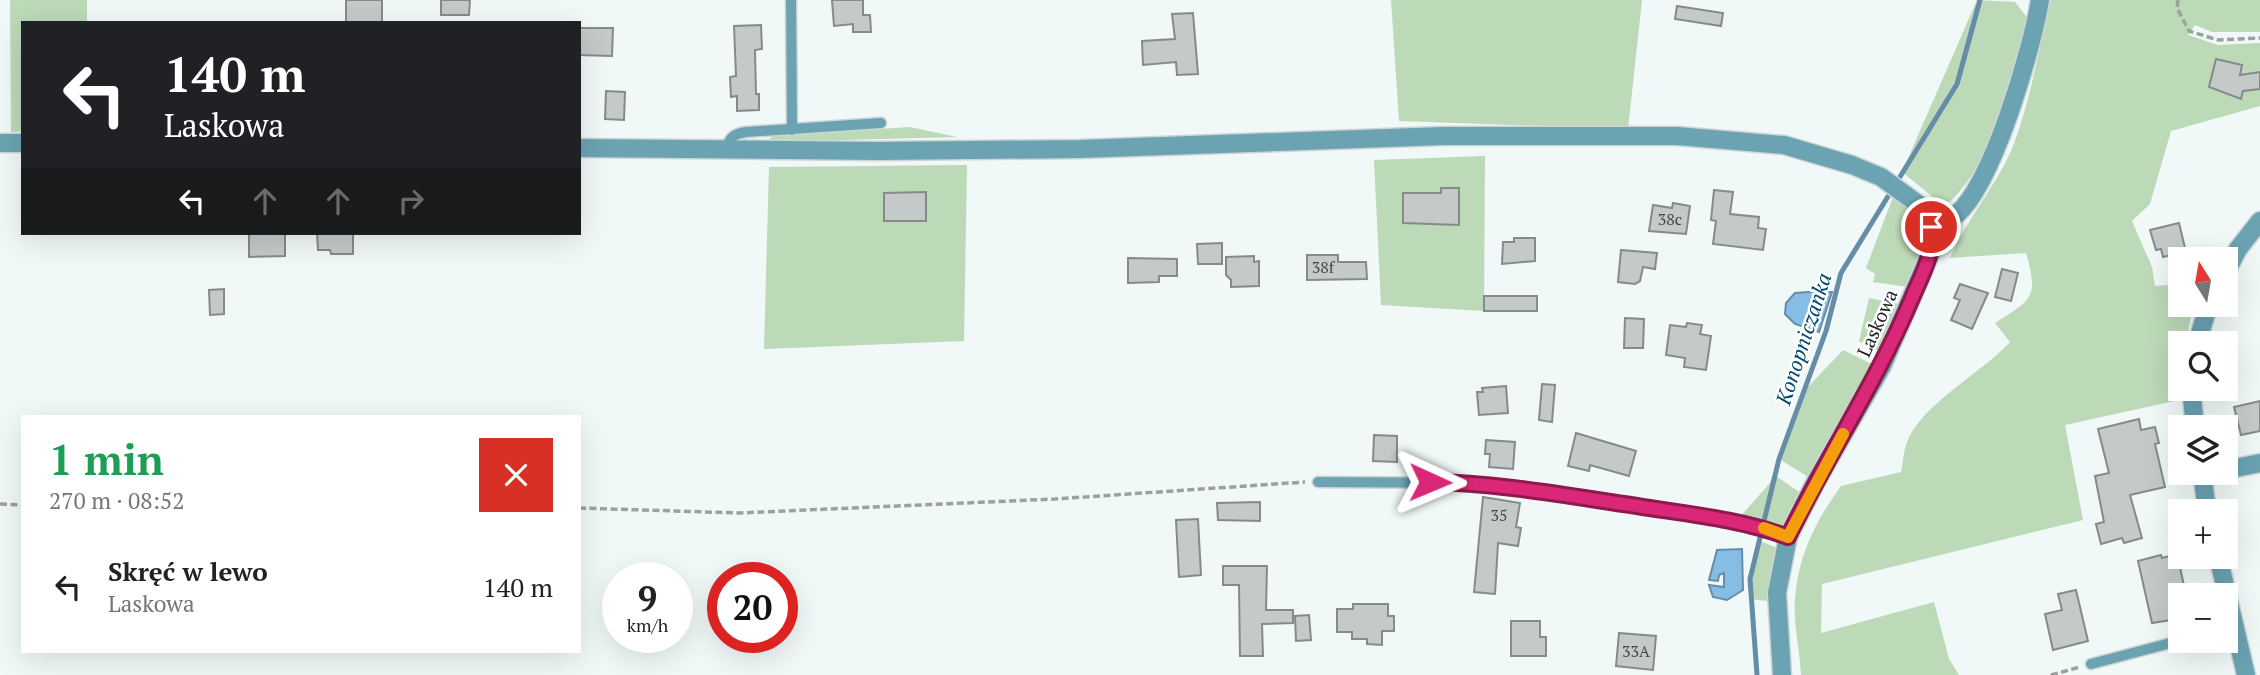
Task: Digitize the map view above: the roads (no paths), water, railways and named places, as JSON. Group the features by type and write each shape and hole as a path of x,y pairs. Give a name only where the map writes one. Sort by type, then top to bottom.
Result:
{"street":[{"path":"581,148 1080,149 1443,136 1677,136 1749,140 1798,147 1881,177 1900,188 1918,204 1931,227 1956,215 1986,169 2010,114 2036,2"},
{"path":"0,143 21,143"},
{"path":"2238,249 2260,221"},
{"name":"Laskowa","path":"1782,675 1777,593 1788,537 1815,483 1882,366 1928,260 1931,227"},
{"path":"2238,468 2260,463"},
{"path":"2238,652 2246,675"}],"lane":[{"path":"791,0 792,130"},
{"path":"727,149 734,134 881,123"},
{"path":"1318,482 1480,483 1754,526 1788,537"},
{"path":"2091,664 2168,644"}],"water":[{"path":"1832,292 1819,332 1795,324 1785,314 1786,303 1795,293"},
{"path":"1742,549 1743,590 1727,600 1713,597 1709,585 1724,587 1724,573 1719,575 1718,581 1709,580 1717,550"}],"waterway":[{"name":"Konopniczanka","path":"1757,675 1750,579 1779,459 1826,331 1841,273 1957,84 1980,0"}]}
